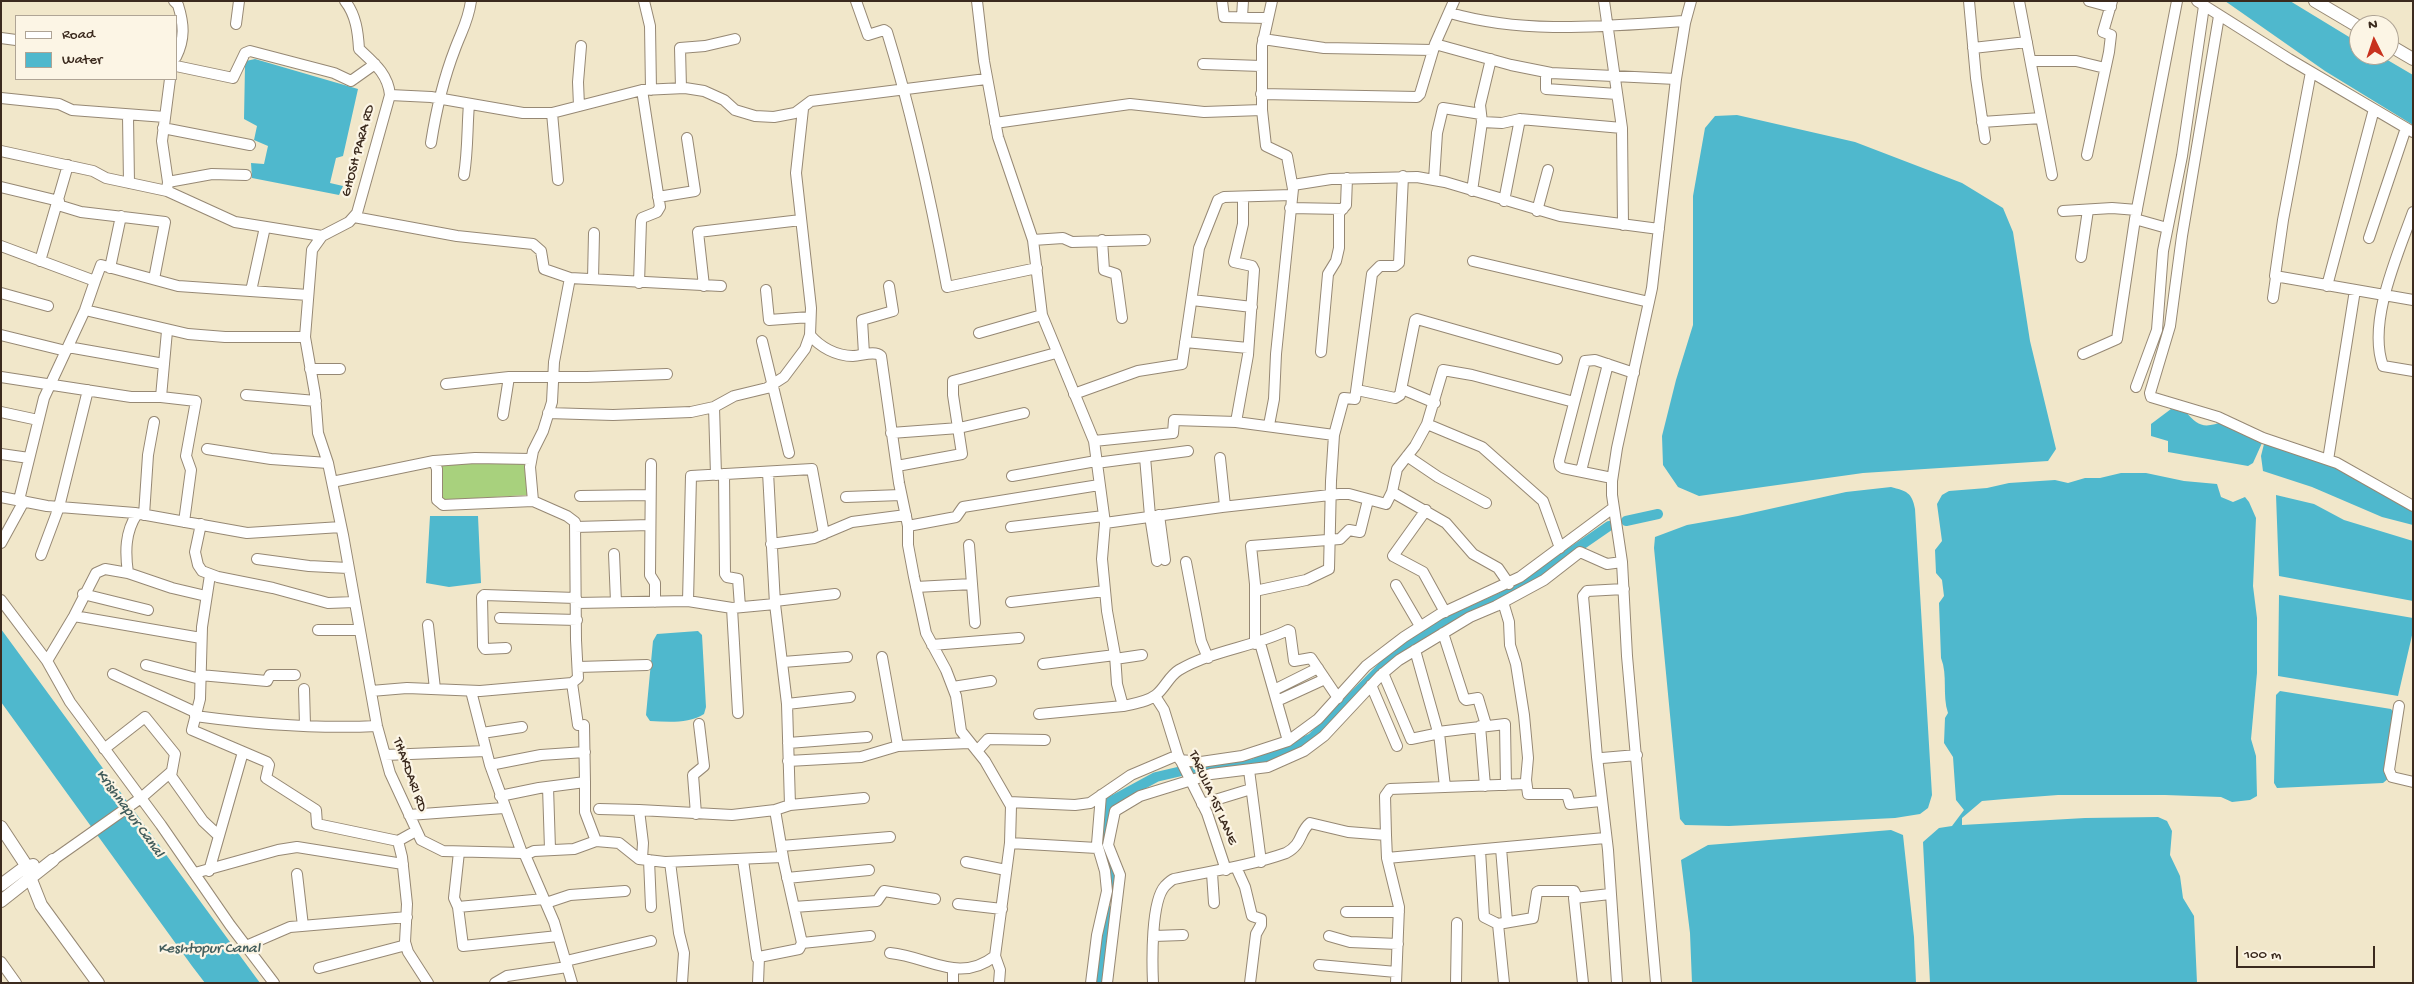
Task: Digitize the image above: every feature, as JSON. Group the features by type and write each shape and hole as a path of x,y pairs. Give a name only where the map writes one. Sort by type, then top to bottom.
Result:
{"street":[{"path":"174,1 178,5 184,33 178,53"},
{"path":"236,24 239,1"},
{"name":"GHOSH PARA RD","path":"322,236 350,222 357,213 390,95 389,84 383,73 359,49 358,30 350,8 345,1"},
{"path":"431,143 438,98 455,48 467,22 471,1"},
{"path":"639,283 641,221 642,218 659,210 647,90 650,26 644,1"},
{"path":"856,1 868,35 886,31 905,89 931,200 948,286 1036,268"},
{"path":"977,1 986,79 995,123 1010,176 1033,240 1042,315 1056,353 1094,441 1104,520 1102,559 1105,591 1117,684 1123,706"},
{"path":"1222,1 1223,16 1267,18"},
{"path":"1242,17 1243,1"},
{"path":"1269,426 1274,399 1292,190 1287,156 1269,148 1265,144 1261,66 1263,40 1272,1"},
{"path":"1261,94 1417,97 1420,94 1434,47 1454,1"},
{"path":"1604,1 1622,128 1623,225"},
{"path":"1656,983 1627,656 1622,562 1613,508 1612,478 1649,302 1676,79 1685,21 1691,1"},
{"path":"1968,1 1985,139"},
{"path":"2019,1 2052,175"},
{"path":"2087,155 2111,37 2103,32 2112,4 2089,1"},
{"path":"2082,354 2117,339 2136,215 2177,1"},
{"path":"2315,1 2349,21"},
{"path":"2136,387 2157,330 2163,250 2182,156 2200,4 2409,130 2369,238"},
{"path":"1450,13 1478,21 1531,28 1609,26 1685,21"},
{"path":"2219,16 2182,236 2170,326 2150,395 2153,398 2221,418 2263,438 2328,460 2413,506"},
{"path":"1,38 15,40"},
{"path":"681,88 680,48 705,46 735,39"},
{"path":"1263,40 1324,48 1434,47 1546,72 1676,79"},
{"path":"1973,48 2027,42"},
{"path":"579,106 578,82 581,46"},
{"path":"178,66 233,78 245,53 250,51 334,73 350,81 376,64"},
{"path":"2399,51 2413,59"},
{"path":"1472,190 1481,118 1480,105 1491,59"},
{"path":"2031,61 2076,61 2105,68"},
{"path":"1203,64 1261,66"},
{"path":"1546,72 1546,89 1617,94"},
{"path":"2272,298 2282,227 2311,72"},
{"path":"548,413 691,412 714,406 734,396 772,385 784,377 805,349 810,335 810,317 796,173 802,109 806,103 986,79"},
{"path":"168,187 162,141 170,80"},
{"path":"390,95 438,98 523,113 552,113 647,90 681,88 704,91 724,100 735,110 755,116 774,117 802,109"},
{"path":"1,98 59,104 72,110 165,118"},
{"path":"464,175 469,104"},
{"path":"995,123 1130,104 1204,112 1262,110"},
{"path":"1434,180 1437,133 1443,108 1502,123 1520,119 1622,128"},
{"path":"2327,286 2374,109"},
{"path":"552,113 558,180"},
{"path":"128,116 129,183"},
{"path":"1982,122 2041,118"},
{"path":"1504,200 1520,119"},
{"path":"163,128 250,145"},
{"path":"658,197 695,191 687,138"},
{"path":"1,151 68,165 129,183 168,187 235,222 322,236 312,250 305,337 316,400 318,433 332,480 434,461 475,458 531,460"},
{"path":"40,261 68,165"},
{"path":"1537,211 1548,170"},
{"path":"168,187 212,174 246,176"},
{"path":"1074,394 1138,371 1182,364 1199,248 1218,200 1224,197 1243,197 1292,190 1347,178 1402,176 1434,180 1537,211 1659,229"},
{"path":"1255,591 1306,580 1330,569 1329,540 1334,435 1343,400 1345,398 1355,400 1371,277 1380,266 1395,266 1399,263 1402,176"},
{"path":"1321,352 1328,274 1336,261 1340,244 1339,213 1346,205 1347,178"},
{"path":"1,187 58,203 81,212 166,223 154,279"},
{"path":"1236,422 1248,348 1254,267 1234,262 1242,224 1243,197"},
{"path":"1290,208 1343,208"},
{"path":"2082,257 2088,210"},
{"path":"2063,212 2088,210 2136,215 2167,228"},
{"path":"2413,212 2384,295 2379,330 2381,364 2384,368 2413,371"},
{"path":"110,268 121,216"},
{"path":"354,217 457,236 534,244 541,251 544,269 570,278 721,286"},
{"path":"704,286 698,232 801,220"},
{"path":"251,291 265,227"},
{"path":"594,233 594,279"},
{"path":"1033,240 1064,238 1072,242 1145,240"},
{"path":"1102,240 1104,270 1116,274 1122,318"},
{"path":"1,246 95,281"},
{"path":"1473,261 1649,302"},
{"path":"1,542 21,501 29,458 44,398 85,310 100,266 178,286 308,295"},
{"path":"2276,277 2413,300"},
{"path":"533,501 531,460 552,402 553,376 560,327 570,278"},
{"path":"864,354 862,320 893,311 888,286"},
{"path":"766,290 769,320 810,317"},
{"path":"2328,460 2355,290"},
{"path":"1,293 48,306"},
{"path":"1192,300 1252,308"},
{"path":"85,310 166,331 225,337 305,337"},
{"path":"979,333 1042,315"},
{"path":"1357,390 1394,398 1400,395 1415,320 1417,319 1557,359"},
{"path":"161,397 166,331"},
{"path":"1,335 67,349 164,364"},
{"path":"810,335 818,345 835,352 852,356 876,353 881,356 908,526 908,545 926,633 953,687 961,731 985,760 1011,806 1010,843 995,956 999,964 999,983"},
{"path":"762,341 789,452"},
{"path":"1185,342 1248,348"},
{"path":"897,466 961,456 953,381 1056,353"},
{"path":"1612,478 1563,468 1559,463 1585,361 1595,360 1634,373"},
{"path":"1581,471 1608,364"},
{"path":"310,369 340,369"},
{"path":"1011,527 1154,516 1225,506 1331,495 1349,494 1386,504 1392,492 1397,469 1427,424 1443,372 1446,370 1574,402"},
{"path":"446,384 509,377 667,374"},
{"path":"1,377 131,397 161,397 196,401 186,456 191,470 184,522"},
{"path":"503,415 509,377"},
{"path":"1402,389 1435,403"},
{"path":"41,555 59,507 88,390"},
{"path":"246,395 316,400"},
{"path":"714,406 720,474 725,574 727,577 738,579 736,607 738,713"},
{"path":"1,412 38,420"},
{"path":"892,433 958,428 1024,413"},
{"path":"1094,441 1173,433 1174,420 1236,422 1334,435"},
{"path":"128,573 126,560 128,527 140,514 154,422"},
{"path":"1427,424 1482,447 1510,474 1543,501 1560,548"},
{"path":"207,449 271,459 328,463"},
{"path":"1012,476 1096,462 1188,451"},
{"path":"1,454 29,458"},
{"path":"1145,456 1161,561"},
{"path":"1407,456 1438,477 1486,503"},
{"path":"1220,458 1225,506"},
{"path":"371,691 407,688 471,691 572,683 578,678 575,522 567,516 533,501 443,505 437,500 437,469 434,461"},
{"path":"651,464 650,575 655,583 655,602"},
{"path":"688,601 691,476 812,468 824,534"},
{"path":"768,472 775,603 787,704 790,805"},
{"name":"THAKDARI RD","path":"332,480 377,726 390,773 421,840 443,851 523,854 550,849 574,849 596,841"},
{"path":"908,526 956,518 963,507 1099,485"},
{"path":"1392,492 1446,523 1473,554 1498,568 1509,584"},
{"path":"580,496 650,495"},
{"path":"846,497 902,495"},
{"path":"1,497 59,507 140,514 247,533 341,526"},
{"path":"1288,740 1258,643 1251,546 1340,539 1349,530 1360,532 1368,500"},
{"path":"1009,802 1075,805 1090,803 1131,775 1179,759 1201,762 1242,756 1288,740 1318,719 1366,666 1420,626 1446,612 1509,584 1613,508"},
{"path":"1426,510 1393,556 1423,572 1446,612"},
{"path":"772,544 802,541 852,522 906,515"},
{"path":"201,524 196,552 197,560 202,570 210,575 273,588 328,603 355,602"},
{"path":"575,527 650,525"},
{"path":"968,545 975,623"},
{"path":"1108,983 1120,875 1108,845 1115,811 1140,796 1190,778 1268,767 1304,751 1324,736 1383,673 1442,633 1544,580 1580,552 1608,564 1622,562"},
{"path":"614,554 616,602"},
{"path":"257,559 309,566 348,568"},
{"path":"1186,562 1201,641 1208,658"},
{"path":"47,661 74,616 83,594 99,570 128,573 172,588 206,596"},
{"path":"210,575 201,638 200,677 196,715 192,730 267,762 269,765 266,778 316,810 316,823 398,841 416,831"},
{"path":"916,587 972,584"},
{"path":"1396,585 1420,626"},
{"path":"1617,983 1608,850 1601,801 1583,596 1587,592 1624,589"},
{"path":"1011,602 1105,591"},
{"path":"83,594 148,610"},
{"path":"506,648 484,648 482,597 484,594 616,602 688,601 736,607 835,594"},
{"path":"1,600 47,661 70,702 274,983"},
{"path":"1503,602 1509,625 1510,645 1516,664 1524,716 1528,758 1526,784 1529,795 1567,794 1570,804 1601,801"},
{"path":"74,616 201,638"},
{"path":"500,618 576,620"},
{"path":"428,625 435,689"},
{"path":"318,630 360,630"},
{"path":"1039,714 1138,703 1155,696 1178,670 1208,658 1258,643 1289,630 1294,661 1309,657 1338,698"},
{"path":"1442,633 1464,698 1466,700 1478,698 1483,726 1486,786"},
{"path":"932,645 1019,638"},
{"path":"1415,650 1439,733 1445,787"},
{"path":"1043,664 1142,654"},
{"path":"783,662 846,656"},
{"path":"882,658 898,746"},
{"path":"146,665 200,677 267,681 270,675 295,675"},
{"path":"578,667 647,665"},
{"path":"1274,690 1318,668"},
{"path":"1383,673 1410,739 1503,723 1506,726 1506,785"},
{"path":"113,674 196,715 245,724 348,728 377,726"},
{"path":"1277,701 1325,679"},
{"path":"953,687 990,681"},
{"path":"572,683 585,752 584,812 596,841 619,843 645,860 670,862 744,860 782,852 890,837"},
{"path":"1371,685 1397,746"},
{"path":"304,689 304,725"},
{"path":"471,691 486,751 504,808 545,901 572,983"},
{"name":"TARULIA 1ST LANE","path":"1155,696 1164,710 1179,759 1190,778 1231,869 1245,887 1252,916 1261,919 1262,926 1256,934 1250,983"},
{"path":"787,704 850,697"},
{"path":"2399,706 2389,770 2395,779 2413,782"},
{"path":"1,901 30,880 54,859 140,798 170,772 175,754 146,717 104,749"},
{"path":"696,814 694,775 704,766 699,724"},
{"path":"482,733 522,727"},
{"path":"788,744 867,737"},
{"path":"788,761 861,756 898,746 973,747 988,739 1045,740"},
{"path":"385,755 486,751"},
{"path":"210,871 243,752"},
{"path":"490,765 541,755 585,752"},
{"path":"1602,758 1637,755"},
{"path":"1249,770 1262,862"},
{"path":"170,772 195,811 219,836"},
{"path":"500,796 585,782"},
{"path":"1319,965 1396,978 1399,912 1396,889 1387,858 1386,836 1385,796 1390,789 1526,784"},
{"path":"548,787 550,849"},
{"path":"1202,804 1251,789"},
{"path":"1091,983 1097,935 1107,891 1105,871 1097,848 1101,795"},
{"path":"600,809 732,815 775,810 790,805 864,798"},
{"path":"409,815 504,808"},
{"path":"639,810 651,907"},
{"path":"757,958 799,949 802,943 787,878 775,810"},
{"path":"1153,983 1154,936 1158,896 1164,886 1172,880 1262,862 1294,849 1310,823 1348,832 1386,836"},
{"path":"1,827 16,848 26,867 41,905 98,983"},
{"path":"1387,858 1605,838"},
{"path":"398,841 403,864 407,917 406,945 417,967 428,983"},
{"path":"1010,843 1097,848"},
{"path":"195,873 210,871 278,850 297,847 403,864"},
{"path":"1501,848 1504,983"},
{"path":"1480,850 1484,917 1503,923 1533,918 1537,892 1574,891 1577,897"},
{"path":"459,852 454,898 458,907 464,947 558,936"},
{"path":"1,885 26,867 54,859"},
{"path":"744,860 757,958 758,983"},
{"path":"670,862 679,933 684,953 682,983"},
{"path":"966,862 1006,870"},
{"path":"787,878 869,870"},
{"path":"1212,873 1214,903"},
{"path":"297,874 303,926"},
{"path":"458,907 545,901 570,895 625,891"},
{"path":"794,908 876,901 884,891 935,899"},
{"path":"1577,897 1610,894"},
{"path":"1577,897 1574,900 1582,983"},
{"path":"958,904 1002,909"},
{"path":"1346,912 1399,912"},
{"path":"246,946 280,930 303,926 407,917"},
{"path":"1456,983 1457,923"},
{"path":"1154,936 1183,934"},
{"path":"802,943 870,936"},
{"path":"1329,936 1350,942 1398,944"},
{"path":"495,983 507,976 566,964 651,941"},
{"path":"319,968 406,945"},
{"path":"890,953 905,954 948,970 969,972 986,964 995,956"},
{"path":"2,966 16,983"},
{"path":"953,970 953,983"}],"green space":[{"path":"460,463 524,464 527,466 527,495 444,500 440,497 440,465"}],"water":[{"path":"2225,1 2290,1 2349,37 2349,65 2396,65 2413,75 2413,125 2325,71"},
{"path":"255,59 358,89 343,156 336,158 330,183 343,186 339,195 252,178 251,163 264,164 268,146 254,140 257,126 244,119 245,66 246,61"},
{"path":"1737,115 1855,142 1962,183 2003,208 2013,232 2030,341 2056,449 2048,461 1863,473 1699,496 1678,487 1663,465 1662,436 1676,380 1693,325 1693,196 1705,128 1715,116"},
{"path":"2171,409 2185,411 2194,421 2203,425 2212,425 2225,421 2259,437 2262,443 2253,463 2248,466 2168,452 2168,441 2151,436 2151,424"},
{"path":"2265,440 2348,472 2413,508 2413,525 2382,517 2312,487 2263,471 2261,456"},
{"path":"2121,473 2146,473 2184,481 2217,484 2221,497 2233,502 2245,497 2256,518 2253,586 2257,618 2257,673 2251,739 2256,756 2257,796 2250,800 2232,802 2221,797 2165,795 2058,795 1982,801 1962,818 1962,825 2085,818 2158,817 2167,821 2172,831 2170,855 2180,876 2183,898 2194,916 2197,983 1930,983 1923,842 1939,828 1952,826 1964,810 1956,800 1953,757 1944,743 1945,718 1948,713 1941,658 1939,603 1944,596 1942,580 1936,573 1935,550 1942,541 1937,504 1942,495 1949,491 1987,488 2009,483 2055,480 2068,483 2085,478 2100,478"},
{"path":"1891,487 1908,493 1915,509 1932,795 1928,808 1920,814 1895,818 1729,826 1685,825 1680,819 1654,548 1655,537 1687,525 1738,516 1846,492"},
{"path":"2276,495 2314,504 2344,520 2413,541 2413,601 2279,576"},
{"path":"430,516 478,516 481,583 449,587 426,583"},
{"path":"2279,595 2413,618 2413,631 2398,696 2278,676"},
{"name":"Keshtopur Canal","path":"1,629 260,983 205,983 192,966 1,702"},
{"path":"698,631 702,635 706,707 704,714 685,721 650,721 646,715 653,641 657,634"},
{"path":"2280,691 2391,709 2394,713 2389,778 2383,783 2277,788 2274,783 2276,695"},
{"path":"1891,830 1903,835 1914,937 1916,983 1692,983 1690,933 1681,860 1708,845"}],"waterway":[{"path":"1626,521 1658,514"},
{"path":"1110,896 1112,872 1104,849 1102,824 1110,802 1156,777 1186,770 1253,764 1312,738 1393,656 1434,628 1502,597 1538,575 1609,526"},
{"path":"1098,983 1107,910"}],"water label":[{"name":"Krishnapur Canal","path":"129,814"}]}
